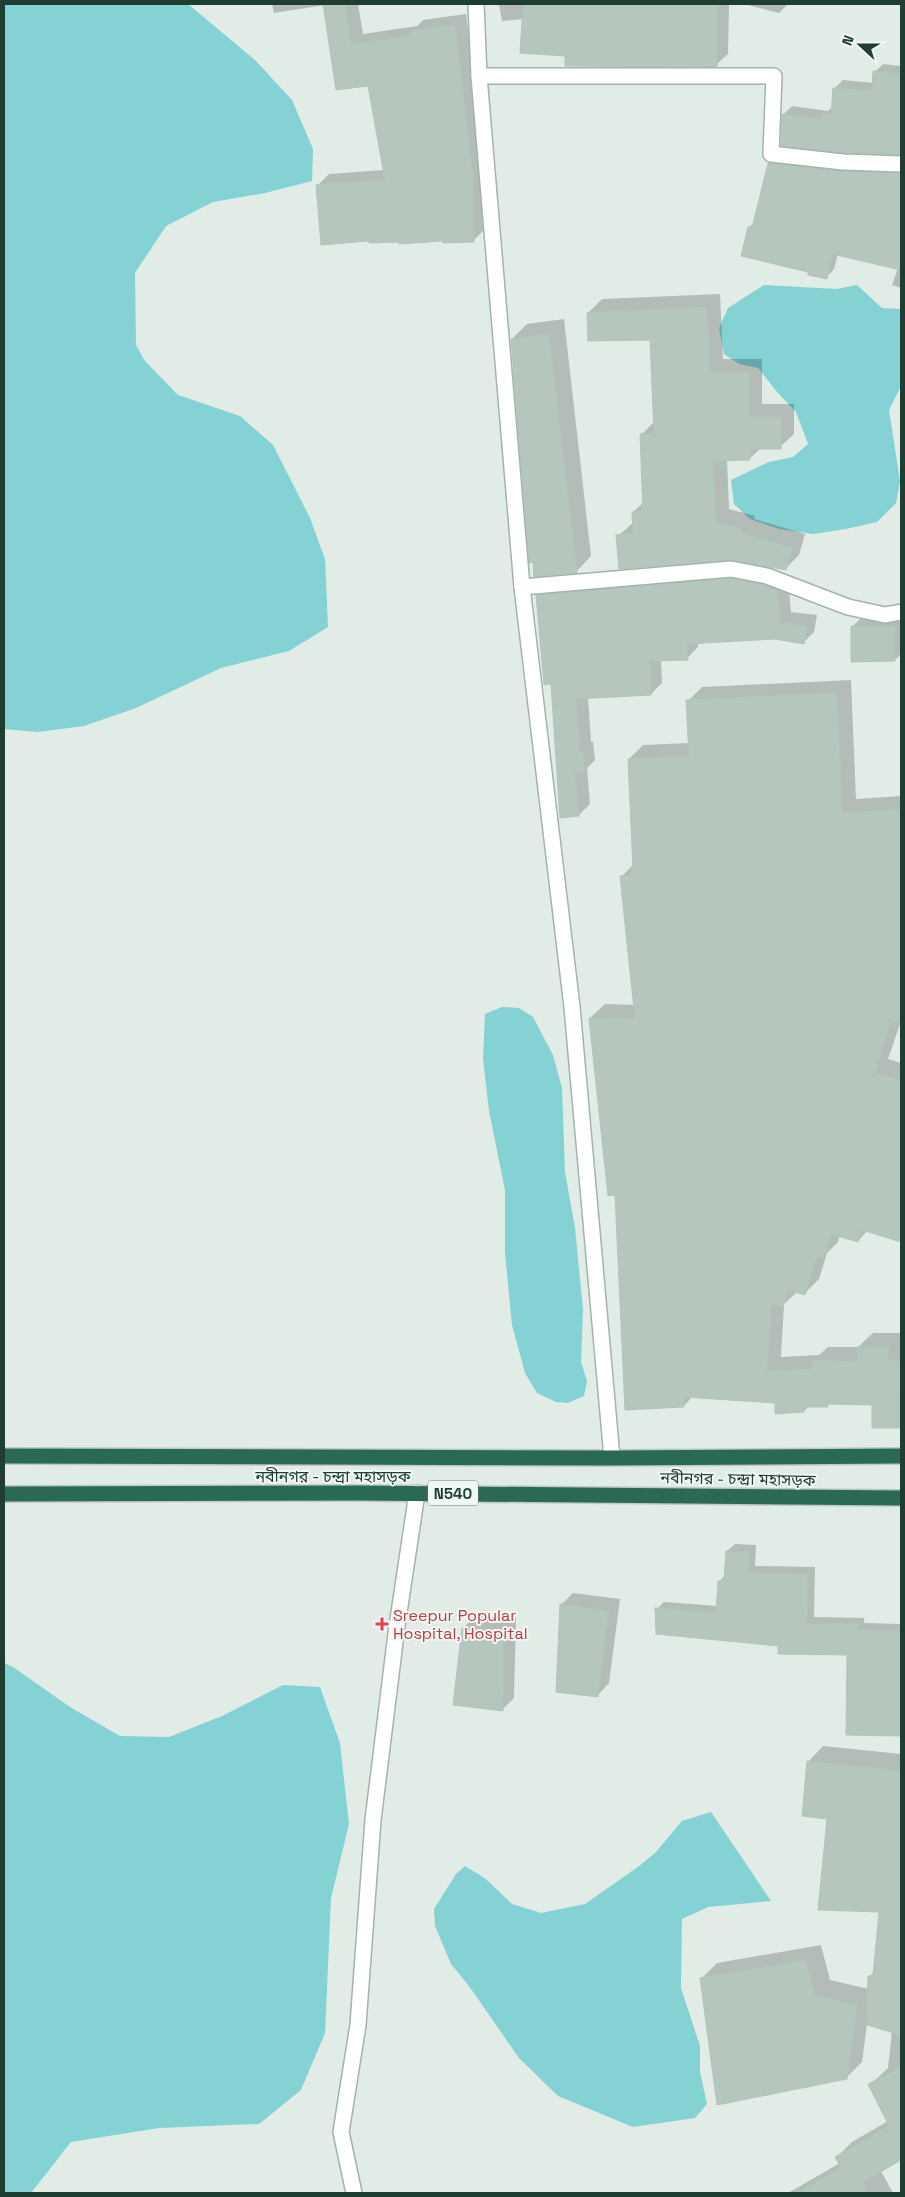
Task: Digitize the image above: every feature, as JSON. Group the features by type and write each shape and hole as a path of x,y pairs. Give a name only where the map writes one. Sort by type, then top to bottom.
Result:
{"highway":[{"name":"নবীনগর - চন্দ্রা মহাসড়ক","path":"4,1456 612,1458 901,1456"},
{"name":"নবীনগর - চন্দ্রা মহাসড়ক","path":"4,1494 417,1493 901,1498"}],"street":[{"path":"476,4 479,76 522,586 572,1007 612,1458"},
{"path":"479,76 774,76 771,154 843,162 901,164"},
{"path":"522,586 731,569 767,576 848,606 885,615 901,612"},
{"path":"354,2193 341,2132 358,2025 373,1820 417,1493"}],"water":[{"path":"4,4 188,4 255,60 292,100 313,149 312,181 265,193 213,202 166,226 135,273 136,345 145,361 178,395 240,416 273,445 310,518 325,559 328,627 289,651 221,668 136,708 84,726 38,732 4,729"},
{"path":"764,285 837,289 857,285 882,308 901,309 901,386 889,410 900,481 896,503 877,522 813,534 779,529 750,519 734,504 731,480 769,462 793,457 808,444 796,412 758,368 739,364 724,354 719,328 728,308"},
{"path":"502,1007 519,1008 533,1017 553,1055 562,1088 565,1172 575,1228 583,1309 581,1362 587,1381 584,1396 568,1403 556,1402 537,1393 525,1373 512,1325 505,1253 505,1190 489,1111 483,1059 485,1014"},
{"path":"4,1663 13,1667 70,1707 120,1736 169,1737 222,1716 283,1685 320,1687 340,1743 349,1824 331,1898 325,2033 301,2090 259,2124 159,2128 71,2142 31,2193 4,2193"},
{"path":"711,1812 771,1901 708,1907 682,1919 681,1988 700,2046 700,2072 707,2104 695,2118 633,2127 558,2096 519,2058 469,1986 451,1964 435,1926 434,1909 456,1874 465,1866 486,1879 512,1904 541,1913 585,1904 656,1852 682,1821"}],"building":[{"path":"323,4 345,4 351,44 411,36 410,31 455,25 473,174 474,242 443,243 443,241 399,244 399,242 369,243 369,241 321,245 316,185 385,180 368,86 336,90"},
{"path":"523,4 718,4 717,67 565,66 565,56 520,53"},
{"path":"873,71 901,74 901,155 844,153 781,146 782,114 822,119 822,114 831,115 833,88 872,91"},
{"path":"768,163 842,171 901,173 901,270 832,254 827,279 808,275 808,272 741,256 748,227 752,228"},
{"path":"707,307 710,372 749,372 749,417 781,417 781,449 750,449 750,460 713,461 716,522 742,529 741,533 792,548 786,570 730,560 619,569 616,535 633,533 632,512 643,511 640,434 654,433 650,340 588,341 587,313"},
{"path":"549,334 577,573 534,577 533,562 529,563 511,339"},
{"path":"730,578 764,585 777,590 780,623 807,626 804,644 775,639 687,644 688,660 650,661 651,695 576,699 580,753 583,752 585,772 575,773 579,816 560,818 551,684 544,685 536,595"},
{"path":"851,626 895,626 895,661 851,662"},
{"path":"837,693 842,813 901,809 901,1022 890,1023 875,1073 901,1080 901,1242 862,1230 858,1242 831,1234 824,1258 817,1256 805,1295 788,1290 783,1307 772,1304 767,1371 812,1369 812,1360 857,1362 857,1347 888,1347 888,1360 901,1360 900,1428 872,1428 872,1405 828,1404 828,1407 804,1407 804,1412 775,1414 775,1403 684,1397 684,1407 625,1410 615,1195 608,1196 589,1018 635,1019 620,876 631,876 631,869 633,869 628,759 689,756 686,700"},
{"path":"726,1551 749,1552 748,1573 808,1574 807,1624 857,1624 857,1630 901,1631 901,1736 846,1735 847,1655 778,1654 778,1646 656,1634 655,1608 716,1613 718,1581 724,1581"},
{"path":"560,1604 609,1611 598,1697 556,1692"},
{"path":"462,1628 504,1630 503,1711 453,1705"},
{"path":"807,1761 901,1771 901,2035 867,2025 868,1976 873,1976 879,1912 818,1910 827,1819 802,1816"},
{"path":"806,1960 814,1995 857,2005 847,2079 717,2105 700,1978"},
{"path":"901,2067 901,2160 863,2182 869,2193 797,2193 841,2168 835,2157 889,2126 868,2084"}],"place":[{"name":"Sreepur Popular Hospital, Hospital","path":"382,1624"}]}
